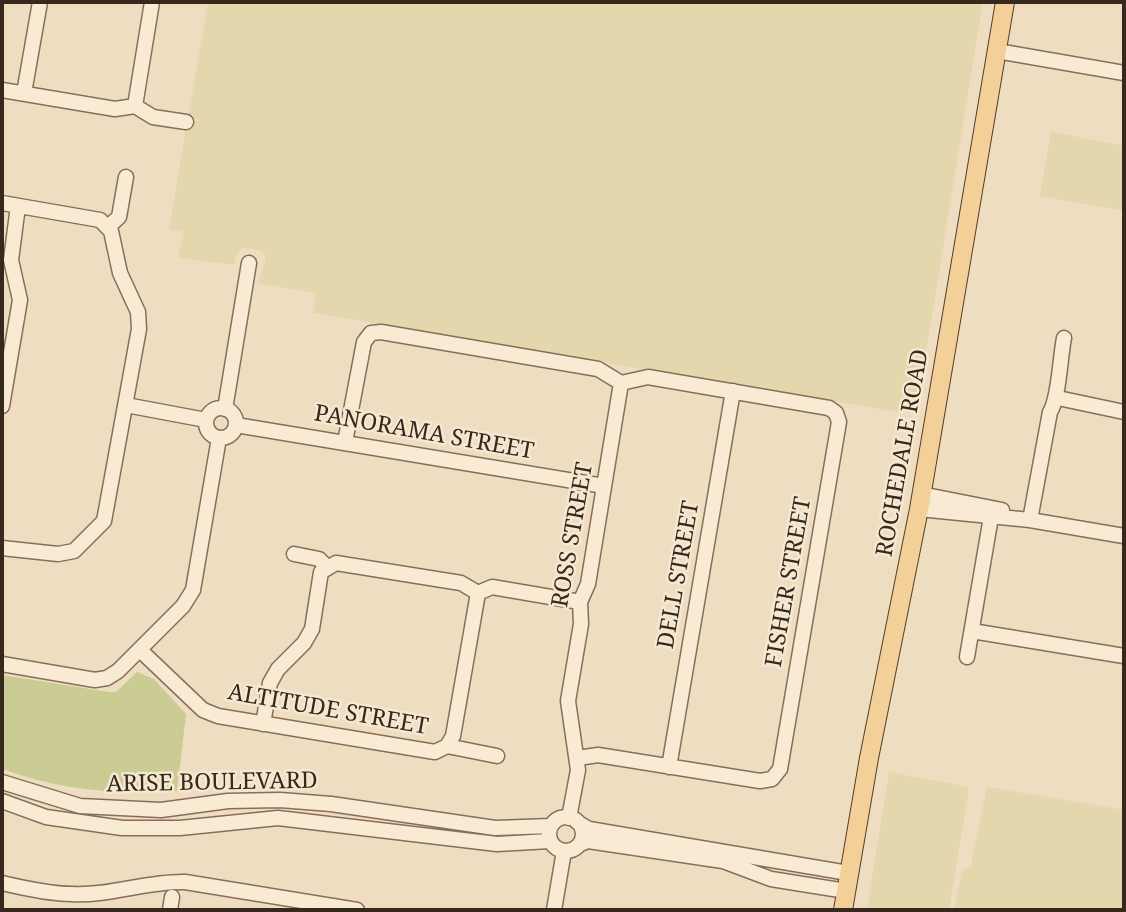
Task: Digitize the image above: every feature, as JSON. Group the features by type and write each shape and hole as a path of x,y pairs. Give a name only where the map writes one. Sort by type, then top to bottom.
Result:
{"main road":[{"name":"ROCHEDALE ROAD","path":"844,910 847,882 920,501 1005,2"}],"street":[{"path":"24,93 40,2"},
{"path":"135,106 152,2"},
{"path":"997,51 1124,73"},
{"path":"2,90 115,109 135,106 153,117 186,122"},
{"path":"108,227 119,217 126,177"},
{"path":"2,203 100,220 108,227 118,265 138,312 139,329 104,521 89,540 74,551 58,554 2,548"},
{"path":"2,406 20,300 11,260 18,206"},
{"path":"225,409 248,264"},
{"path":"345,442 364,342 370,334 381,332 598,369 621,383"},
{"path":"1030,520 1050,412 1058,398 1055,383 1064,338"},
{"name":"FISHER STREET","path":"578,758 598,755 760,781 772,779 780,769 839,422 836,412 829,408 648,377 621,383"},
{"name":"ROSS STREET","path":"573,820 578,758 568,701 582,624 580,602 588,584 621,383"},
{"name":"DELL STREET","path":"670,767 733,391"},
{"path":"1058,398 1124,412"},
{"path":"125,405 206,420"},
{"path":"206,420 213,410 225,409 234,415 236,425 232,434 219,438"},
{"path":"206,420 209,431 219,438"},
{"name":"PANORAMA STREET","path":"236,425 604,486"},
{"path":"2,664 95,680 107,678 118,671 183,606 193,590 219,438"},
{"path":"920,501 991,517 1030,520 1124,536"},
{"path":"920,501 1015,512 1030,520"},
{"path":"967,657 991,517"},
{"path":"294,554 319,559 327,567"},
{"path":"263,724 274,676 304,643 312,629 321,572 335,563 461,583 478,593 492,587 580,602"},
{"name":"ALTITUDE STREET","path":"140,650 203,710 218,716 435,752 447,746 453,736 478,593"},
{"path":"972,631 1124,656"},
{"name":"ALTITUDE STREET","path":"447,746 496,756"},
{"name":"ARISE BOULEVARD","path":"2,782 80,806 160,810 228,801 280,800 550,834"},
{"name":"ARISE BOULEVARD","path":"2,801 46,817 122,828 180,828 278,818 496,844 550,834"},
{"path":"554,910 564,851 550,834 559,819 573,820 589,829 847,882"},
{"path":"573,820 582,832 580,844"},
{"path":"564,851 588,841 723,861 771,878 847,882"},
{"path":"2,883 72,894 143,887 160,881 185,882 298,906 357,910"}],"shaded area":[{"path":"208,2 983,2 918,401 897,412 313,313 316,293 258,283 266,259 263,252 243,248 237,254 234,265 178,258 184,232 169,229"},
{"path":"1051,132 1122,145 1124,136 1124,211 1040,196"},
{"path":"889,772 969,787 949,910 867,910"},
{"path":"987,787 1124,810 1124,910 954,910 962,871 971,865"}],"green space":[{"path":"137,672 154,679 186,714 177,791 88,789 45,782 2,769 2,675 116,692"}]}
